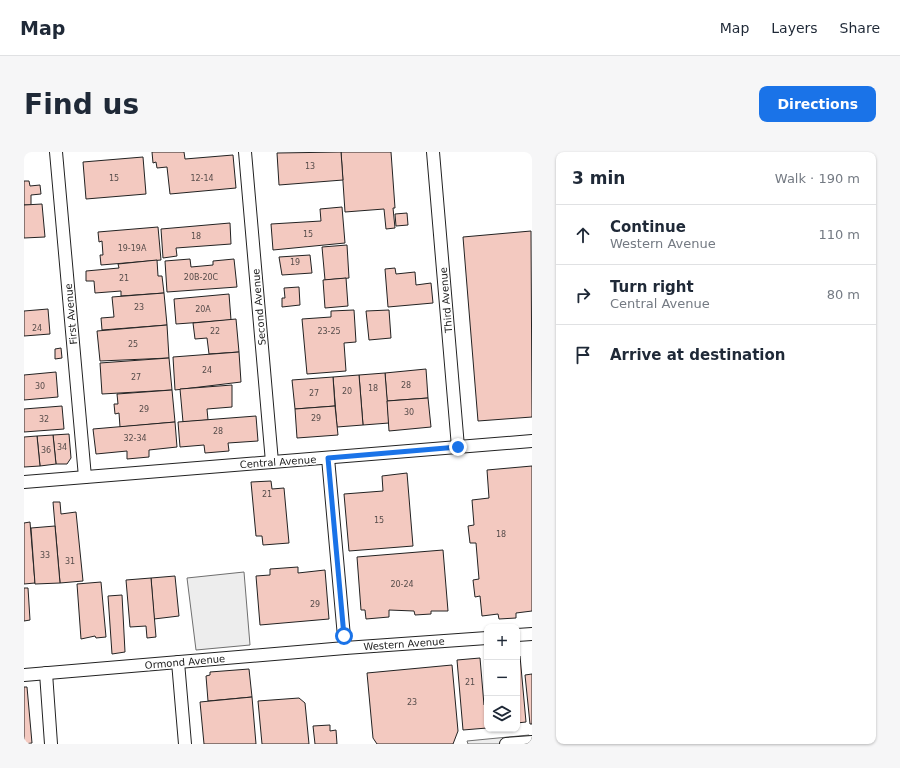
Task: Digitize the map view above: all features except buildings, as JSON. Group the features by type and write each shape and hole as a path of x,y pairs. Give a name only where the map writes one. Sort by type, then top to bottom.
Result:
{"street":[{"name":"First Avenue","path":"56,152 85,477"},
{"name":"Second Avenue","path":"245,152 272,462"},
{"name":"Third Avenue","path":"433,152 458,447"},
{"name":"Central Avenue","path":"24,482 532,441"},
{"path":"328,458 345,648"},
{"path":"520,635 532,634"},
{"name":"Western Avenue","path":"345,648 484,638"},
{"name":"Ormond Avenue","path":"24,675 345,648"},
{"path":"178,662 185,744"},
{"path":"46,673 52,744"},
{"path":"506,744 532,742"}],"shaded area":[{"path":"244,572 250,645 196,650 187,578"},
{"path":"529,735 530,744 468,744 467,741"}],"route":[{"path":"344,636 328,458 458,447"}]}
